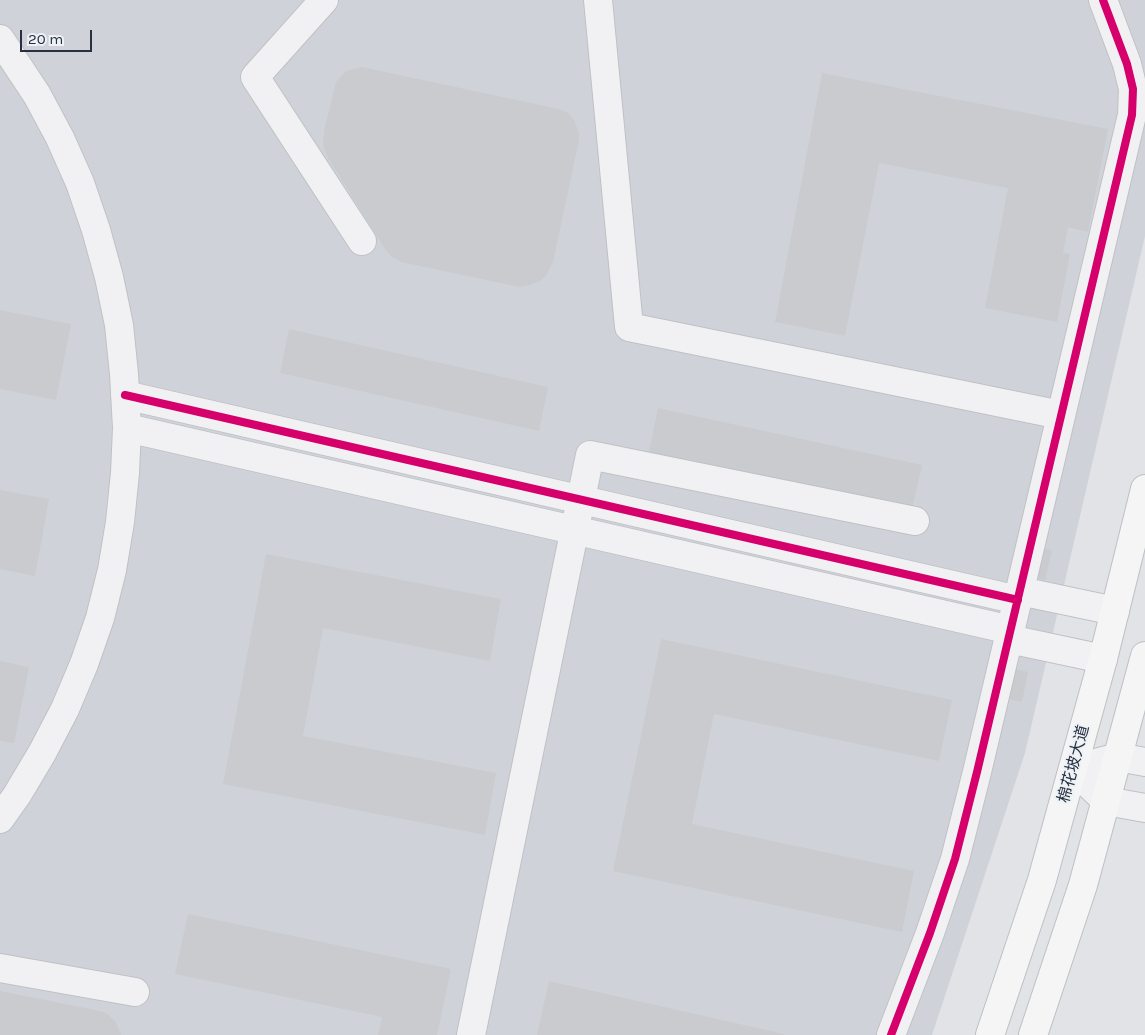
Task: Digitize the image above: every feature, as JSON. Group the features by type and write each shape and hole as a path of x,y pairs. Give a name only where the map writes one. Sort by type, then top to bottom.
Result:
{"main road":[{"name":"棉花坡大道","path":"990,1035 1042,880 1103,659 1145,489"},
{"path":"1032,1035 1083,884 1145,656"}],"street":[{"path":"324,0 255,77 362,241"},
{"path":"598,0 629,327 1061,415"},
{"path":"891,1035 930,933 955,859 1132,115 1132,89 1127,64 1103,0"},
{"path":"0,39 37,95 60,138 80,184 96,230 109,277 118,325 127,428 126,473 120,522 112,570 100,618 84,664 65,709 42,753 0,819"},
{"path":"125,395 580,499 1019,595 1115,610"},
{"path":"127,428 574,530 1010,634 1103,659"},
{"path":"471,1035 590,455 915,521"},
{"path":"1072,769 1118,757 1145,762"},
{"path":"1072,769 1106,801 1145,808"},
{"path":"0,968 135,992"}],"shaded area":[{"path":"0,0 1145,0 1145,236 1025,753 932,1035 0,1035"}],"building":[{"path":"362,67 559,109 568,113 574,120 579,133 579,140 553,262 546,276 540,281 519,287 401,262 392,257 385,249 328,158 323,145 324,131 336,82 346,71"},
{"path":"822,73 1108,129 1088,232 1068,227 1063,253 1070,254 1057,322 985,308 1008,188 879,163 845,336 775,322"},
{"path":"0,310 71,324 56,400 0,389"},
{"path":"289,329 548,387 539,431 280,373"},
{"path":"658,408 922,465 912,509 649,452"},
{"path":"0,490 49,499 35,576 0,569"},
{"path":"1038,547 1052,550 1045,580 1032,577"},
{"path":"266,554 501,599 490,661 323,628 303,736 496,773 485,835 223,784"},
{"path":"661,639 952,700 939,761 714,714 692,824 914,871 902,932 613,871"},
{"path":"0,661 29,667 14,743 0,741"},
{"path":"1015,669 1028,672 1022,702 1008,699"},
{"path":"188,914 451,969 437,1035 378,1035 382,1017 175,974"},
{"path":"549,981 784,1034 784,1035 537,1035"},
{"path":"0,991 106,1013 116,1022 121,1035 0,1035"}],"cycle path":[{"path":"891,1035 930,933 955,859 1132,115 1133,89 1127,64 1103,0"},
{"path":"125,395 1018,600"}]}
